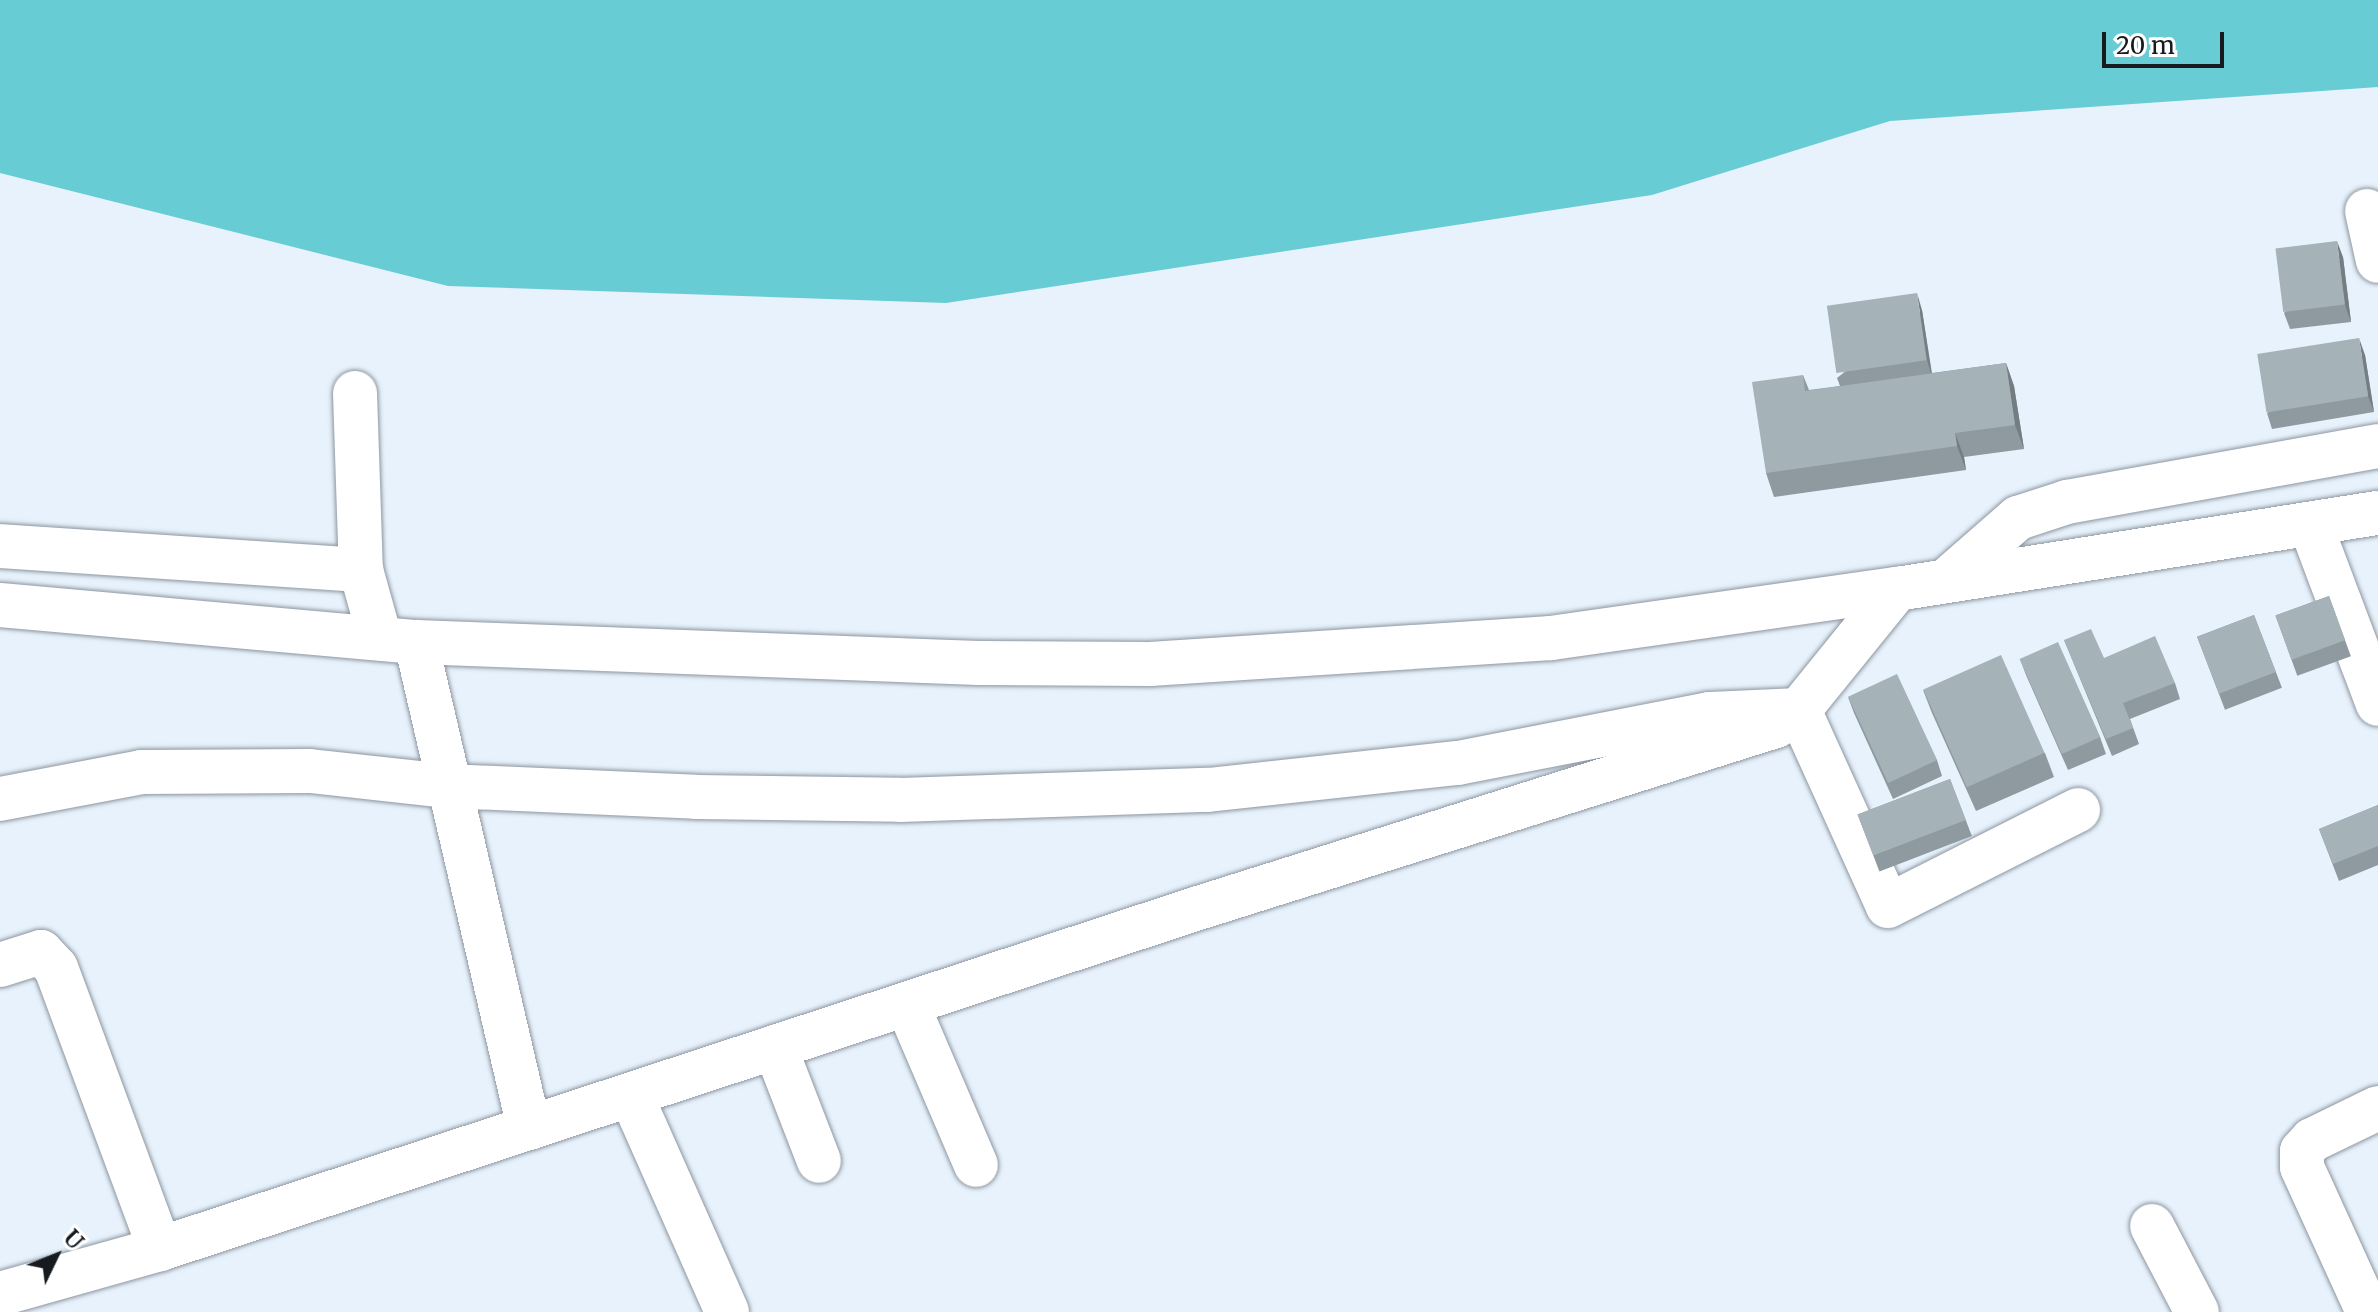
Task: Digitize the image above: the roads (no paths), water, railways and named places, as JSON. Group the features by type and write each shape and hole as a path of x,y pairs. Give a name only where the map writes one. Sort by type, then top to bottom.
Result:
{"street":[{"path":"2367,211 2378,261"},
{"path":"355,393 361,570 398,640 448,786 529,1128"},
{"path":"1948,579 2018,518 2067,502 2378,446"},
{"path":"0,605 398,640 979,663 1150,664 1551,638 1897,589 2378,513"},
{"path":"2311,526 2378,704"},
{"path":"0,546 361,570"},
{"path":"0,1294 160,1249 907,1004 1776,726 1809,697 1897,589"},
{"path":"0,799 141,772 310,771 448,786 900,800 1208,790 1458,763 1809,697"},
{"path":"1809,697 1888,906 2078,810"},
{"path":"0,965 41,952 56,968 160,1249"},
{"path":"907,1004 976,1165"},
{"path":"775,1047 819,1161"},
{"path":"631,1095 727,1312"},
{"path":"2368,1312 2302,1167 2302,1151 2312,1140 2378,1108"},
{"path":"2152,1226 2197,1312"}],"water":[{"path":"0,0 2378,0 2378,87 1890,121 1652,195 946,303 448,286 0,173"}]}
